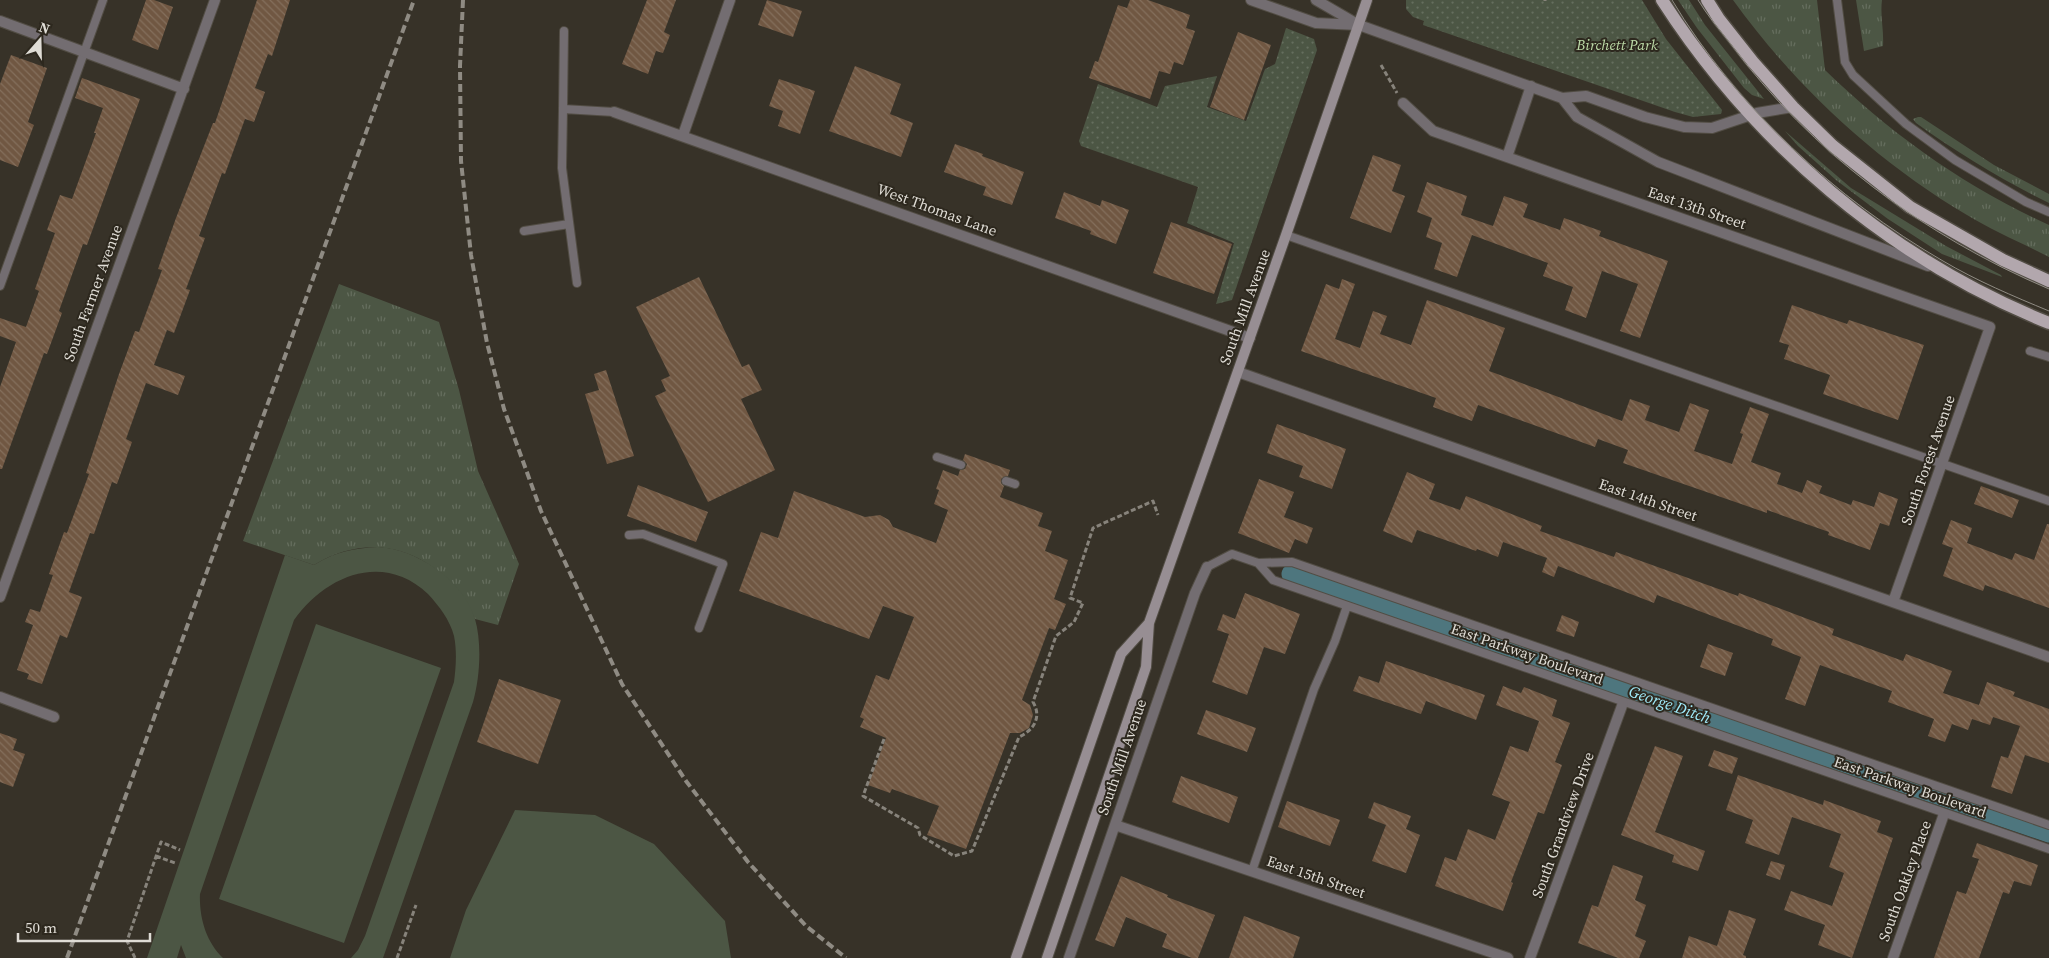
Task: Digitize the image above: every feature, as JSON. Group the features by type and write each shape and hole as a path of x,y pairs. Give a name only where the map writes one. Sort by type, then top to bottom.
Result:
{"main road":[{"name":"South Mill Avenue","path":"1047,958 1146,667 1149,623 1367,0"},
{"path":"1662,0 1682,31 1750,115 1786,153 1841,202 1891,239 1937,269 2012,309 2049,324"},
{"path":"1707,0 1719,19 1753,62 1793,107 1833,146 1910,207 2003,260 2049,280"},
{"name":"South Mill Avenue","path":"1016,958 1121,654 1149,623"}],"street":[{"name":"South Farmer Avenue","path":"0,597 215,0"},
{"path":"683,135 730,0"},
{"path":"1251,0 1316,23 1359,25"},
{"path":"1316,0 1359,25 1562,98 1586,96 1644,117 1684,127 1712,128 1750,115 1793,107"},
{"path":"0,21 184,89"},
{"path":"1508,157 1530,86"},
{"name":"East 13th Street","path":"1562,98 1577,117 1658,162 1937,269"},
{"name":"East 13th Street","path":"1403,103 1433,131 1990,327"},
{"name":"West Thomas Lane","path":"614,112 1250,338"},
{"name":"South Forest Avenue","path":"1893,602 1990,327"},
{"name":"East 14th Street","path":"1238,372 2049,657"},
{"name":"South Mill Avenue","path":"1069,958 1195,593 1207,567"},
{"path":"0,697 54,717"},
{"name":"South Grandview Drive","path":"1530,958 1623,702"},
{"name":"South Oakley Place","path":"1893,958 1944,814"},
{"name":"East 15th Street","path":"1115,825 1508,958"}],"lane":[{"path":"0,286 103,0"},
{"path":"1837,0 1845,62 1853,75 1906,124 1955,160 2026,202 2049,212"},
{"path":"564,31 562,168 577,282"},
{"path":"563,109 614,112"},
{"path":"524,231 569,224"},
{"path":"1286,235 2049,500"},
{"path":"2030,351 2049,357"},
{"path":"937,456 961,465"},
{"path":"1006,481 1014,484"},
{"path":"629,535 643,534 722,564 699,628"},
{"name":"East Parkway Boulevard","path":"1207,567 1232,554 1258,563 1292,562 2049,825"},
{"name":"East Parkway Boulevard","path":"1258,563 1273,580 2049,849"},
{"path":"1252,871 1314,689 1335,641 1347,606"}],"path":[{"path":"1381,65 1403,103"},
{"path":"884,739 863,796 918,828 920,835 954,856 972,851 1019,736 1033,728 1037,717 1037,709 1033,702 1056,636 1074,622 1083,603 1070,598 1094,528 1153,501 1158,515"},
{"path":"134,958 127,941 160,842 180,850"},
{"path":"156,856 176,863"},
{"path":"397,958 416,905"}],"green space":[{"name":"Birchett Park","path":"1406,0 1642,0 1666,39 1722,110 1721,114 1693,117 1675,112 1423,25 1424,21 1413,17 1406,9"},
{"path":"1678,0 1689,0 1705,25 1764,99 1752,95 1744,88 1697,28"},
{"path":"1733,0 1817,0 1825,70 1876,116 1930,157 1988,194 2049,225 2049,257 1967,215 1933,194 1869,146 1810,92 1757,32"},
{"path":"1856,0 1882,0 1883,46 1864,51"},
{"path":"1286,28 1314,39 1317,50 1232,300 1216,304 1234,243 1187,223 1198,187 1081,146 1079,141 1098,84 1157,107 1165,86 1217,76 1207,107 1246,121 1265,69 1275,64"},
{"path":"1921,117 1994,165 2049,194 2049,203 1981,166 1948,145 1916,123 1913,119"},
{"path":"1785,131 1851,188 1946,246 2002,277 1942,254 1888,219 1836,180 1798,146"},
{"path":"339,284 439,322 459,390 478,471 519,564 498,625 475,619 462,597 446,578 427,564 407,553 385,548 362,548 338,553 314,565 243,541"},
{"path":"378,547 408,554 423,560 437,569 460,592 469,605 475,619 479,639 479,672 473,702 383,958 351,958 358,950 365,936 454,682 456,653 450,624 428,594 411,581 392,574 374,572 356,574 338,581 322,591 307,604 294,620 200,894 202,920 205,929 212,944 223,958 186,958 181,945 177,958 147,958 285,555 314,565 329,557 345,552 361,548"},
{"path":"316,624 441,668 344,943 219,899"},
{"path":"515,810 595,815 654,844 725,921 731,958 450,958 466,910"}],"building":[{"path":"146,0 154,0 173,7 158,50 132,40"},
{"path":"257,0 290,0 272,56 268,54 255,88 265,92 254,122 245,119 225,174 222,173 199,236 205,238 186,289 190,290 174,333 167,330 154,365 185,376 178,395 146,383 126,439 132,442 117,484 112,482 94,534 90,533 69,592 82,597 67,638 60,635 42,684 27,679 29,674 17,670 33,625 25,622 30,609 40,612 53,575 49,574 64,532 67,533 89,474 86,473 119,374 135,331 139,332 162,270 158,269 213,123 215,123"},
{"path":"647,0 676,0 664,32 670,35 663,53 656,51 648,74 622,64"},
{"path":"767,0 802,11 793,37 758,25"},
{"path":"1130,0 1148,0 1190,15 1186,28 1195,31 1183,65 1174,62 1170,74 1159,71 1150,99 1089,78 1095,61 1098,62 1118,5 1127,8"},
{"path":"1238,32 1271,45 1244,120 1210,107"},
{"path":"11,55 47,68 28,122 34,125 18,167 0,160 0,84"},
{"path":"855,66 901,84 890,114 913,123 901,157 829,131"},
{"path":"82,78 140,99 87,245 83,244 59,311 62,313 47,354 44,353 2,469 0,469 0,387 16,342 0,336 0,318 26,327 39,291 35,289 55,233 47,230 60,195 72,199 96,133 94,133 103,108 75,98"},
{"path":"779,79 815,91 800,134 778,126 783,111 769,106"},
{"path":"955,144 1024,172 1012,205 983,195 986,187 944,172"},
{"path":"1373,155 1401,165 1392,191 1405,196 1391,233 1350,218"},
{"path":"1427,182 1467,196 1461,215 1493,226 1504,196 1528,204 1523,217 1560,230 1564,218 1601,231 1599,236 1668,261 1640,338 1620,331 1638,284 1602,271 1586,318 1565,310 1573,287 1543,276 1548,263 1472,235 1457,277 1434,269 1442,243 1426,237 1432,218 1417,212"},
{"path":"1064,192 1100,206 1102,200 1129,210 1116,244 1090,234 1091,231 1055,218"},
{"path":"1171,222 1232,244 1214,294 1153,273"},
{"path":"699,277 742,367 749,364 762,390 741,399 775,470 708,502 655,396 666,391 661,380 670,376 636,307"},
{"path":"1342,279 1355,284 1335,339 1360,348 1373,311 1387,316 1380,334 1411,345 1427,300 1505,328 1489,371 1622,421 1630,399 1650,406 1645,420 1679,432 1690,403 1709,410 1694,451 1732,464 1743,434 1740,433 1750,407 1769,414 1751,462 1781,473 1777,484 1802,493 1807,480 1822,486 1819,493 1851,505 1853,500 1874,507 1879,492 1898,499 1889,526 1880,523 1870,550 1828,535 1829,532 1767,510 1767,513 1623,463 1628,450 1598,439 1595,447 1478,405 1472,421 1433,407 1436,398 1301,351 1326,284 1339,289"},
{"path":"1792,305 1847,324 1849,320 1924,345 1898,420 1823,394 1830,375 1784,359 1789,345 1779,342"},
{"path":"606,370 634,456 607,464 585,394 599,390 594,374"},
{"path":"1277,424 1346,449 1332,489 1299,477 1303,466 1267,453"},
{"path":"965,454 1010,470 1008,476 1001,479 1001,483 1004,486 1000,497 1043,513 1038,526 1052,531 1045,551 1068,560 1054,599 1066,604 1055,630 1049,628 1022,700 1030,705 1033,715 1029,728 1020,733 1010,733 966,849 927,835 939,806 892,789 890,793 868,785 886,738 860,727 864,719 860,717 876,675 889,680 914,617 883,606 869,639 739,591 761,532 778,538 794,491 865,517 880,515 889,520 893,527 936,543 948,510 934,504 939,490 936,489 943,470 958,476 960,470 965,469 967,464 963,460"},
{"path":"1407,472 1435,484 1429,499 1460,510 1466,496 1542,526 1540,531 1614,557 1616,552 1738,596 1739,593 1834,629 1832,635 1903,661 1906,654 1952,671 1943,693 1979,705 1987,682 2015,692 2013,696 2049,709 2049,763 2025,755 2012,794 1991,787 2001,756 2008,758 2020,726 1993,717 1990,725 1972,719 1968,730 1952,724 1945,742 1928,736 1934,719 1888,702 1892,691 1820,665 1805,706 1785,699 1801,657 1771,645 1773,639 1657,595 1654,603 1558,566 1554,577 1542,572 1547,558 1503,542 1498,557 1417,530 1412,543 1383,531"},
{"path":"1259,479 1294,492 1284,517 1313,528 1307,544 1295,539 1289,553 1238,533"},
{"path":"638,485 708,512 696,542 627,516"},
{"path":"1981,486 2019,500 2012,518 1974,504"},
{"path":"1951,520 1972,528 1967,543 2012,560 2015,553 2034,560 2047,524 2049,524 2049,608 1985,585 1983,591 1943,576 1953,548 1942,544"},
{"path":"1245,593 1300,614 1285,654 1264,647 1247,695 1212,682 1229,634 1217,630 1223,614 1235,619"},
{"path":"1562,615 1579,622 1574,637 1556,631"},
{"path":"1708,644 1733,653 1725,676 1700,667"},
{"path":"1386,661 1485,695 1476,720 1426,701 1421,714 1353,691 1359,676 1379,683"},
{"path":"499,679 561,700 538,764 477,742"},
{"path":"1503,686 1521,693 1524,687 1557,700 1552,716 1570,723 1555,762 1562,765 1544,814 1538,812 1511,882 1513,883 1503,911 1435,886 1445,857 1456,861 1468,829 1495,840 1510,802 1492,795 1510,746 1528,752 1539,721 1496,705"},
{"path":"1206,710 1256,728 1247,752 1197,734"},
{"path":"0,733 17,739 13,750 25,754 13,787 0,782"},
{"path":"1655,746 1683,756 1655,832 1705,851 1698,871 1672,862 1674,855 1621,835"},
{"path":"1714,750 1738,758 1732,774 1708,766"},
{"path":"1738,775 1823,805 1824,800 1881,821 1877,832 1893,838 1852,958 1818,945 1825,925 1784,910 1791,891 1832,906 1844,873 1829,867 1841,834 1792,817 1779,855 1745,843 1753,820 1726,810"},
{"path":"1181,776 1238,797 1229,823 1172,802"},
{"path":"1287,801 1340,820 1330,846 1278,827"},
{"path":"1374,802 1411,816 1406,829 1420,835 1406,873 1372,861 1386,825 1368,818"},
{"path":"1977,843 2038,865 2031,886 2014,881 2009,894 2003,892 1979,958 1934,958 1957,891 1966,894 1979,859 1972,857"},
{"path":"1771,861 1785,865 1780,880 1766,875"},
{"path":"1613,865 1643,876 1635,900 1646,905 1635,936 1646,941 1639,958 1618,958 1578,943 1592,905 1598,907"},
{"path":"1121,876 1168,895 1167,897 1215,915 1198,958 1192,958 1162,947 1167,934 1126,917 1114,947 1095,940"},
{"path":"1729,910 1756,919 1743,955 1746,958 1682,958 1689,936 1717,946"},
{"path":"1244,916 1300,937 1293,958 1229,958"}],"waterway":[{"name":"George Ditch","path":"1291,574 2049,833"}],"tram line":[{"path":"1672,0 1726,77 1791,147 1827,179 1903,236 1943,261 1982,282 2049,311"},
{"path":"1698,0 1713,22 1762,83 1796,120 1834,155 1914,217 1958,244 2003,268 2049,289"}],"railway":[{"path":"67,958 414,0"},
{"path":"463,0 460,66 461,161 471,255 487,343 504,409 541,511 622,684 686,781 748,862 806,926 846,958"}]}
